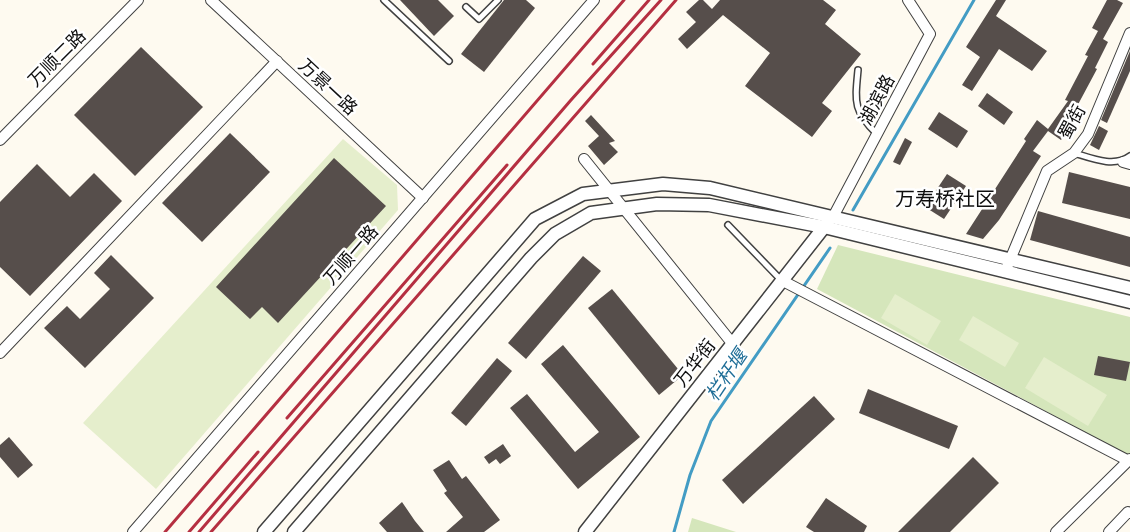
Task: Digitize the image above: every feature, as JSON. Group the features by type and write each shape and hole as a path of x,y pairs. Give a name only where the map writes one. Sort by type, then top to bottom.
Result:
{"street":[{"name":"万顺二路","path":"0,140 138,0"},
{"name":"万景一路","path":"211,0 422,198"},
{"name":"万顺一路","path":"133,532 594,0"},
{"name":"湖滨路","path":"833,217 930,34 908,0"},
{"name":"蜀街","path":"1005,272 1009,258 1047,171 1074,153 1088,134 1130,33"},
{"path":"0,353 277,61"},
{"path":"584,159 732,343"},
{"path":"264,532 535,219 583,194 663,184 710,188 1130,288"},
{"path":"294,532 525,266 556,234 591,213 657,204 709,205 824,228 1130,302"},
{"name":"万华街","path":"585,532 781,280 833,217"},
{"path":"781,280 1129,460 1056,532"},
{"path":"1109,532 1128,512 1130,513"}],"lane":[{"path":"384,0 449,61"},
{"path":"466,7 479,19 498,0"},
{"path":"858,70 855,100 862,120 876,134"},
{"path":"1074,153 1104,161 1128,161"},
{"path":"728,225 781,280"}],"green space":[{"path":"343,139 397,185 398,210 156,489 83,423"},
{"path":"838,245 1130,317 1130,456 817,289"},
{"path":"895,294 941,321 927,345 881,318"},
{"path":"973,316 1019,343 1005,367 959,340"},
{"path":"1044,357 1107,395 1088,426 1025,388"},
{"path":"692,518 736,532 688,532"}],"building":[{"path":"400,0 438,0 454,16 434,36"},
{"path":"504,0 526,0 535,8 484,72 461,54"},
{"path":"699,0 703,0 712,9 720,0 823,0 836,10 825,24 861,54 822,103 832,111 812,137 745,86 770,53 723,15 687,49 678,39 696,22 686,12"},
{"path":"996,0 1006,0 996,16 1047,51 1032,71 999,49 972,91 962,85 980,57 966,47"},
{"path":"1107,0 1117,0 1123,3 1103,39 1108,42 1095,68 1097,69 1074,112 1078,116 1061,140 1048,131 1033,151 1041,156 999,220 983,239 966,234 1026,141 1024,139 1037,120 1048,129 1068,101 1065,100 1088,56 1085,55 1098,31 1092,28"},
{"path":"141,47 203,107 135,176 74,115"},
{"path":"1130,51 1130,71 1107,123 1101,120"},
{"path":"987,93 1013,112 1004,125 978,106"},
{"path":"939,112 968,131 957,148 928,129"},
{"path":"591,115 615,141 609,143 618,152 604,165 588,146 599,136 585,121"},
{"path":"1099,126 1108,131 1099,150 1090,145"},
{"path":"230,133 270,172 202,242 162,203"},
{"path":"905,138 912,142 900,165 893,162"},
{"path":"334,158 386,206 278,323 262,307 250,319 216,287"},
{"path":"37,164 70,197 94,173 122,201 30,296 0,267 0,202"},
{"path":"1069,172 1130,187 1130,219 1062,203"},
{"path":"947,174 966,186 944,219 925,207"},
{"path":"1038,211 1130,237 1130,267 1030,240"},
{"path":"111,255 154,298 85,368 44,328 67,306 80,319 110,289 94,273"},
{"path":"583,256 601,271 526,359 508,343"},
{"path":"612,289 683,375 659,395 588,308"},
{"path":"563,345 640,437 578,489 510,408 527,394 575,452 599,432 541,364"},
{"path":"1098,356 1130,362 1126,381 1094,375"},
{"path":"497,358 512,371 466,426 451,413"},
{"path":"868,389 958,426 949,449 859,413"},
{"path":"814,396 835,419 743,504 722,480"},
{"path":"9,437 33,465 18,478 0,457 0,445"},
{"path":"503,444 511,456 500,464 496,459 489,464 484,457"},
{"path":"973,457 999,483 950,532 898,532"},
{"path":"449,460 462,479 466,476 500,520 484,532 446,532 463,517 444,493 447,491 433,470"},
{"path":"826,498 867,526 864,532 814,532 806,527"},
{"path":"402,502 424,532 387,532 379,523"}],"waterway":[{"name":"栏杆堰","path":"853,210 974,0"},
{"name":"栏杆堰","path":"674,532 690,475 711,421 830,248"}],"railway":[{"path":"165,532 624,0"},
{"path":"593,64 649,0"},
{"path":"199,532 571,100 661,0"},
{"path":"211,532 676,0"},
{"path":"287,418 507,165"},
{"path":"189,532 258,452"}],"district":[{"name":"万寿桥社区","path":"945,199"}]}
